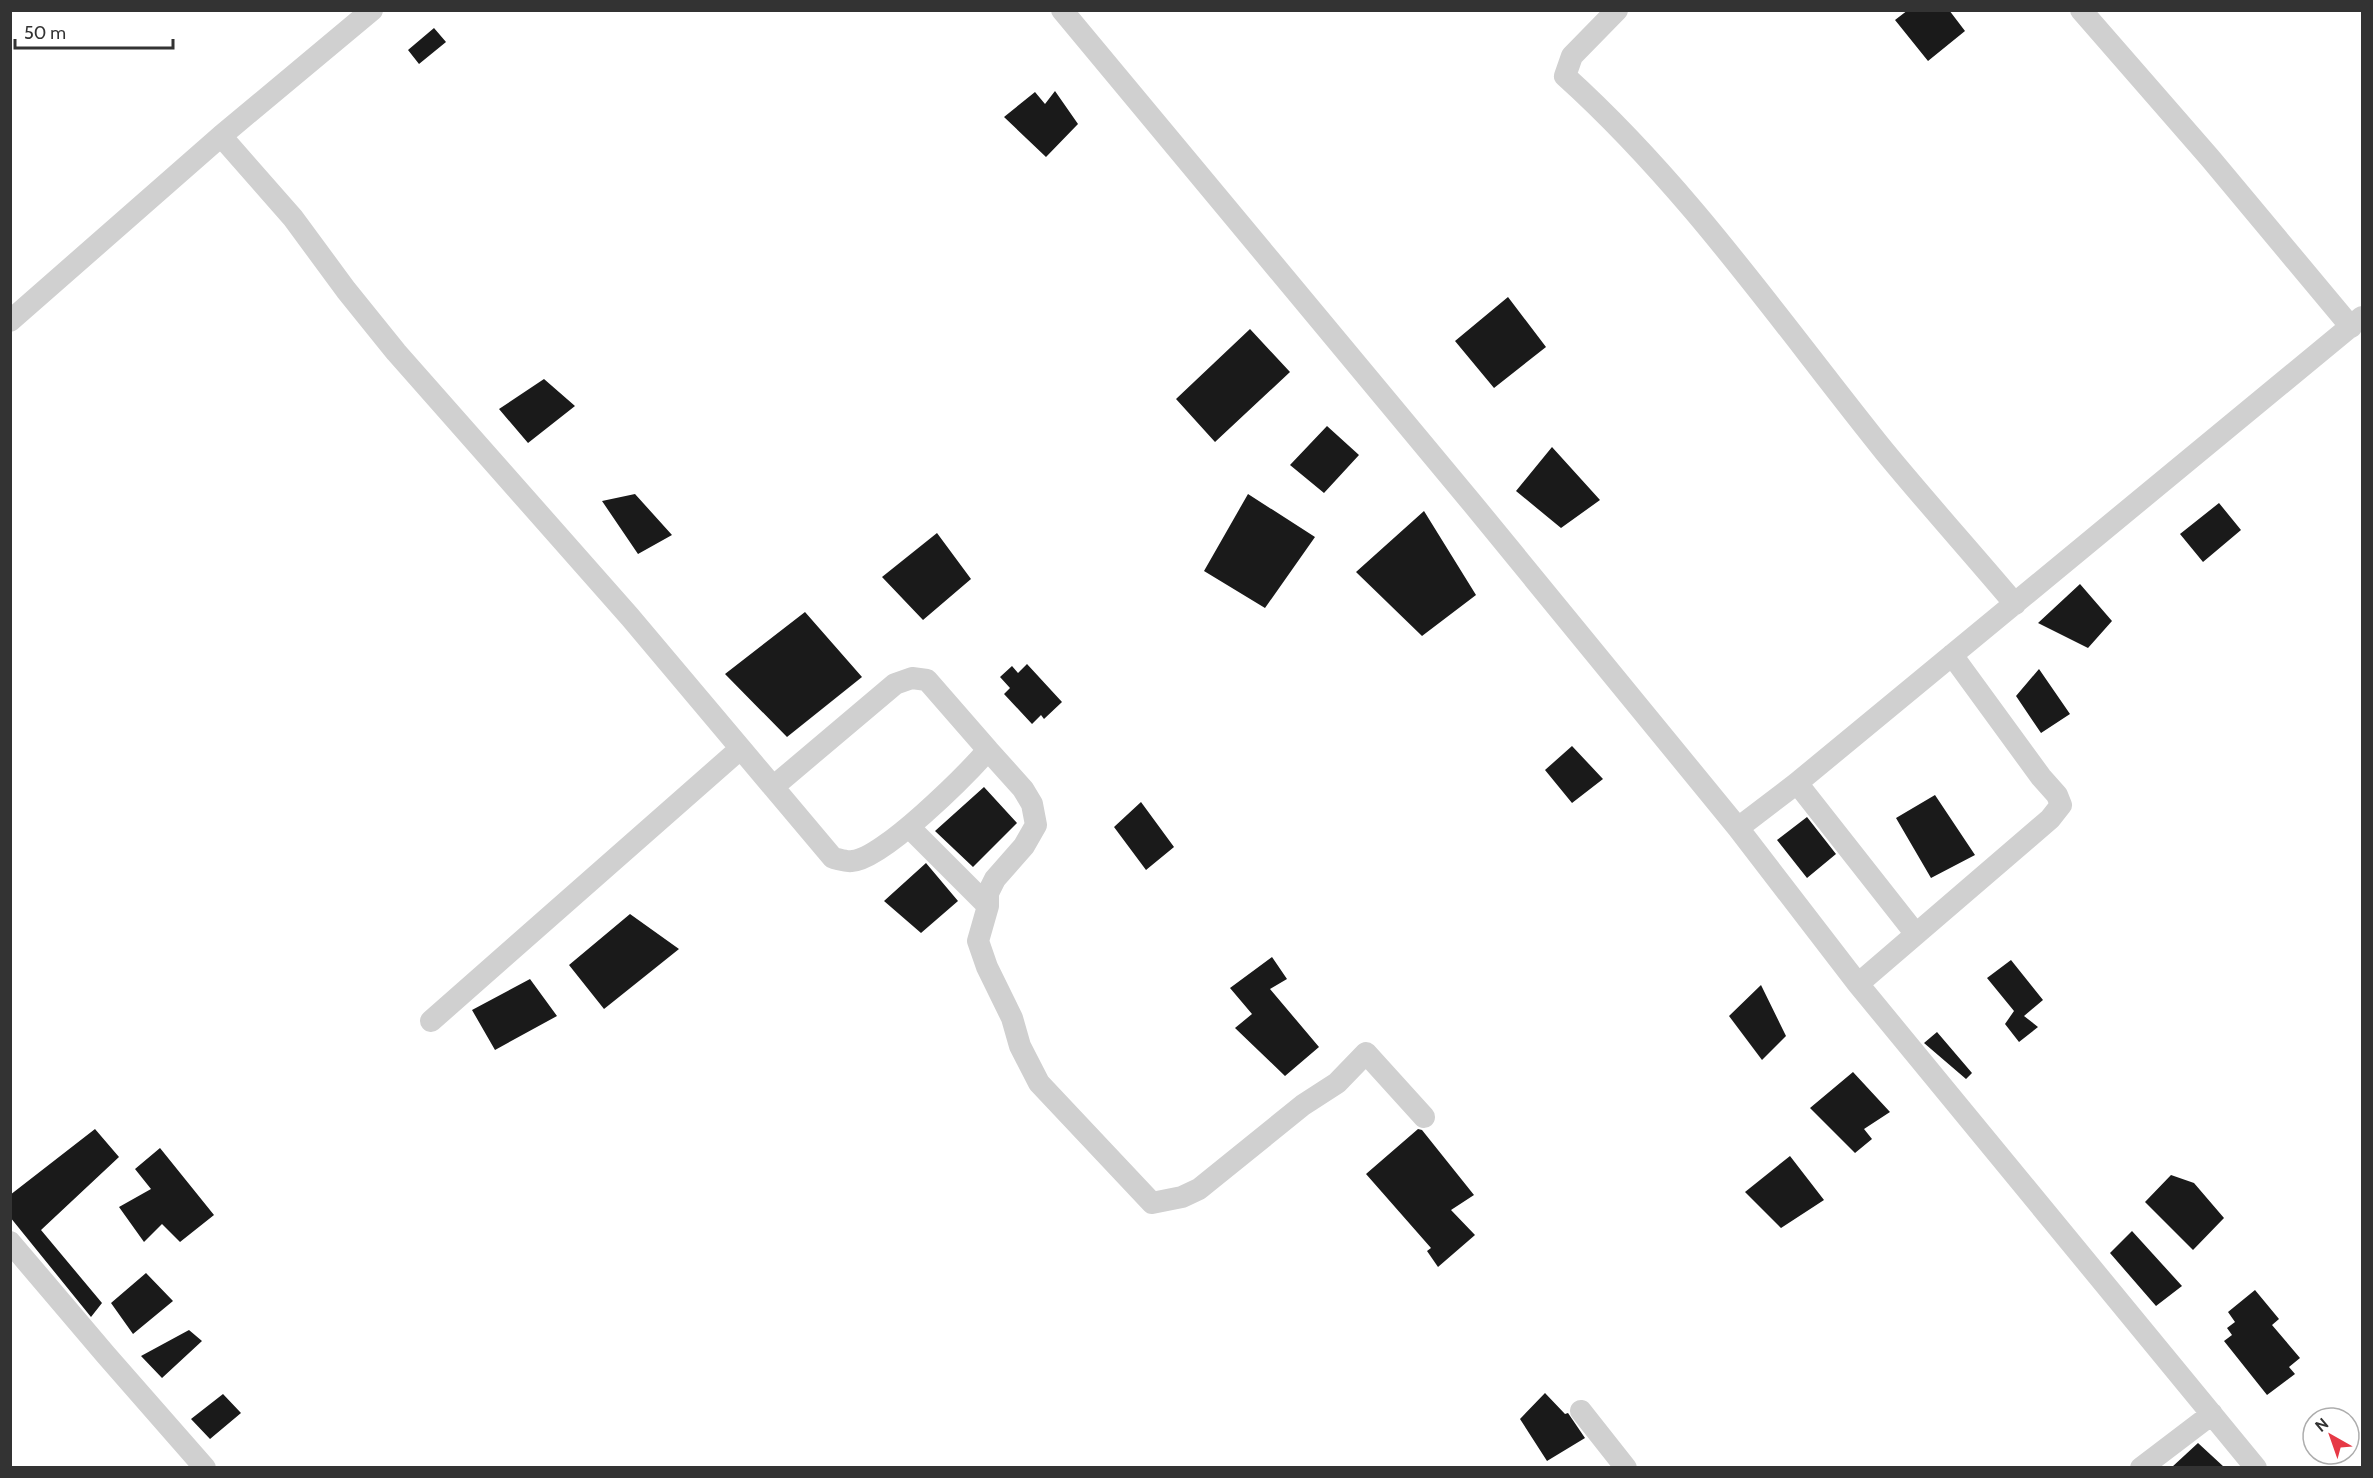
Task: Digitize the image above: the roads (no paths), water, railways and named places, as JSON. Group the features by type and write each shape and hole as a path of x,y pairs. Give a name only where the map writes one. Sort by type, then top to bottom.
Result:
{"street":[{"path":"10,321 221,136 372,10"},
{"path":"1062,10 1480,512 1738,828 1858,984 2256,1467"},
{"path":"1617,10 1572,56 1565,76 1666,178 1796,335 1885,452 2015,604"},
{"path":"1738,828 1797,783 2357,322 2081,10"},
{"path":"221,136 293,218 346,290 396,352 630,617 833,858 853,862 874,852 909,827 988,750"},
{"path":"1858,984 2050,819 2061,805 2057,795 2041,777 1952,655"},
{"path":"773,787 895,684 912,678 927,680 1023,789 1032,804 1035,825 1024,846 995,879 988,892 988,906 978,941 987,967 1012,1018 1020,1046 1039,1083 1152,1203 1182,1197 1198,1189 1303,1105 1337,1083 1366,1053 1424,1117"},
{"path":"431,1021 740,749"},
{"path":"1797,783 1916,933"},
{"path":"909,827 988,906"},
{"path":"10,1242 105,1355 204,1467"},
{"path":"1581,1411 1626,1467"},
{"path":"2141,1467 2212,1414"}]}
